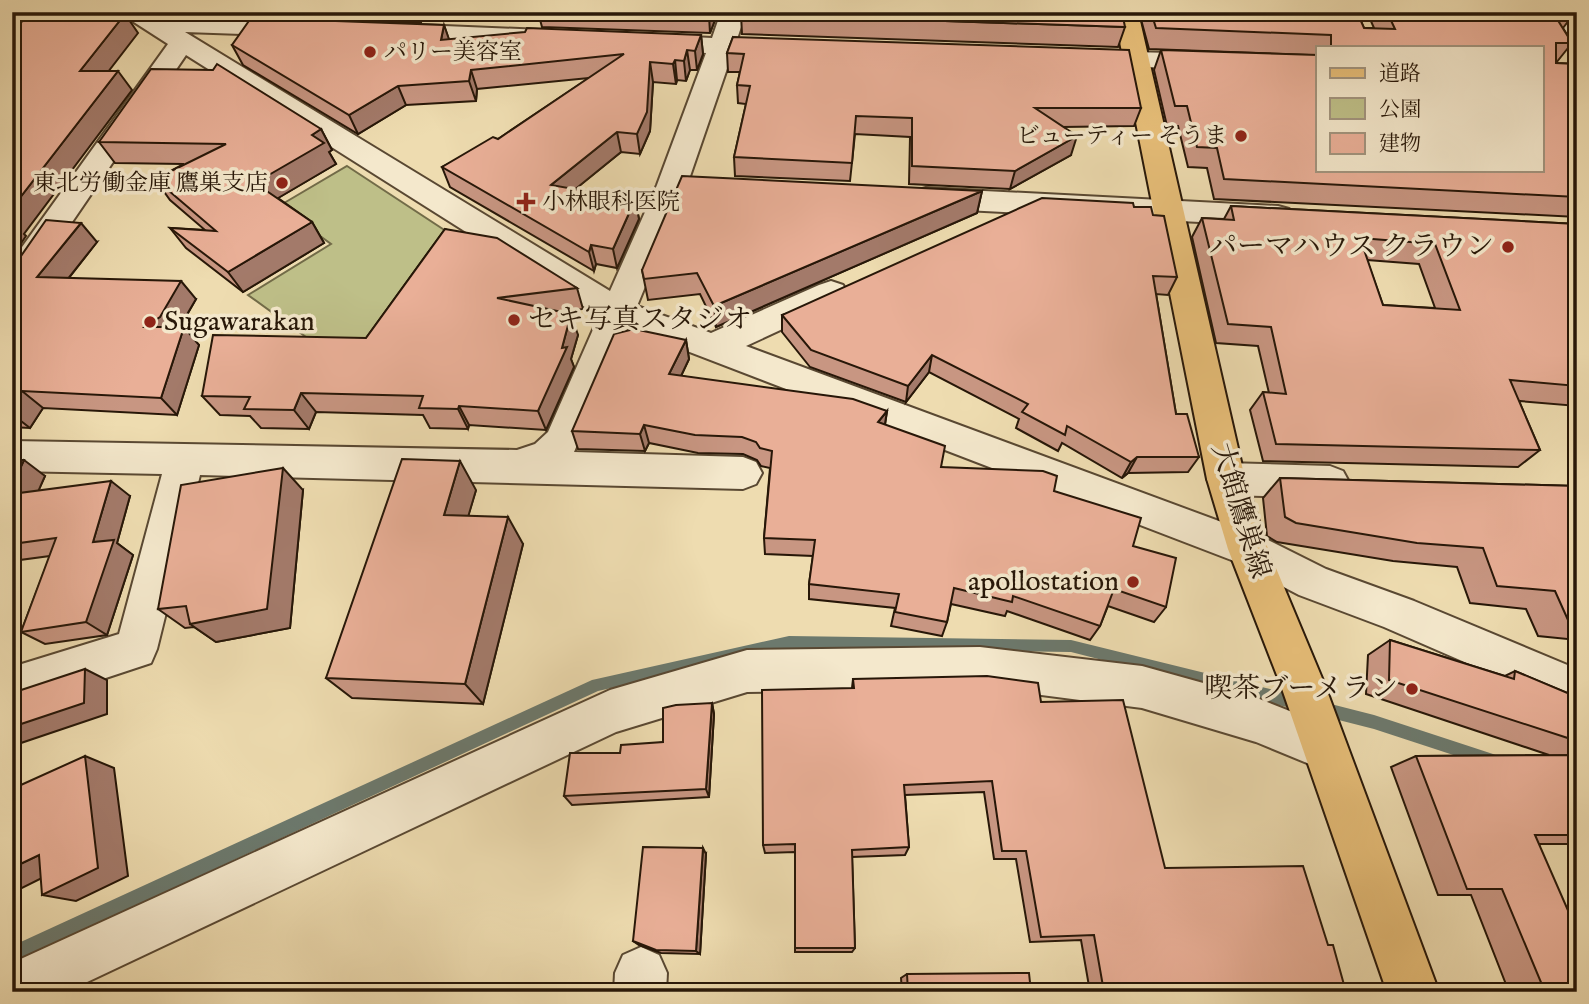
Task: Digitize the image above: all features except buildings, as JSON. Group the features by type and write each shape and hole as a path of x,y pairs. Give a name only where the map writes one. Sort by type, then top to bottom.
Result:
{"main road":[{"name":"大館鷹巣線","path":"1126,12 1226,479 1248,549 1314,719 1413,992"}],"street":[{"path":"519,466 548,455 562,441 619,312 686,185 734,12"},
{"path":"1561,12 1577,32"},
{"path":"23,26 125,19 316,29"},
{"path":"125,19 183,41 619,312 1248,549 1313,582 1399,614 1577,690"},
{"path":"369,31 572,40"},
{"path":"12,286 183,41"},
{"path":"627,42 806,49"},
{"path":"1067,58 1316,65"},
{"path":"893,196 1305,218"},
{"path":"969,231 1031,203"},
{"path":"710,348 858,281"},
{"path":"12,456 743,473"},
{"path":"12,688 136,649 185,460"},
{"path":"1226,479 1361,482"},
{"path":"18,989 610,712 747,671 980,667 1142,687 1257,720 1314,719"}],"green space":[{"path":"347,166 458,239 375,348 328,353 248,295 331,244 279,206"},
{"path":"864,986 865,992 700,992"}],"waterway":[{"path":"12,955 597,685 789,642 1071,646 1302,704"},
{"path":"1319,708 1374,722 1493,761"}],"place":[{"name":"パリー美容室","path":"370,52"},
{"name":"ビューティー そうま","path":"1241,136"},
{"name":"東北労働金庫 鷹巣支店","path":"282,183"},
{"name":"小林眼科医院","path":"526,202"},
{"name":"パーマハウス クラウン","path":"1508,247"},
{"name":"セキ写真スタジオ","path":"514,320"},
{"name":"Sugawarakan","path":"150,322"},
{"name":"apollostation","path":"1133,582"},
{"name":"喫茶ブーメラン","path":"1412,689"}]}
